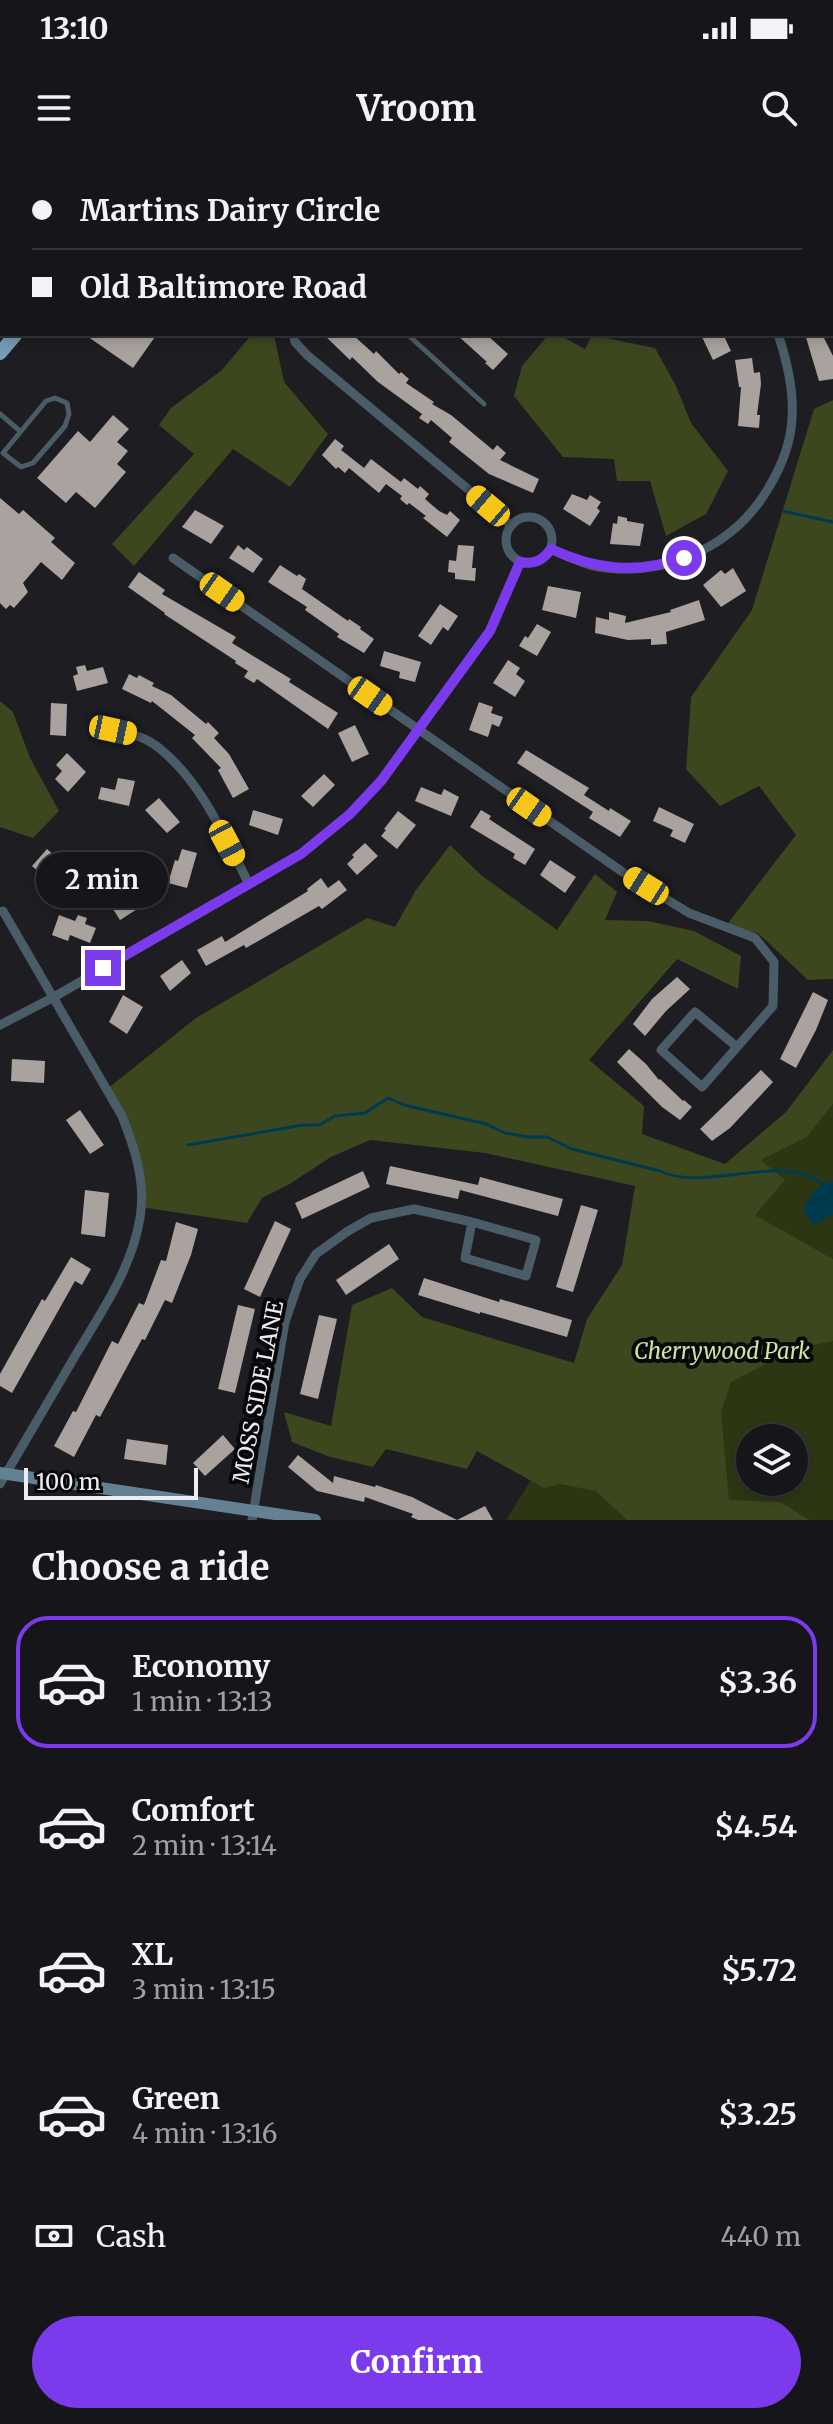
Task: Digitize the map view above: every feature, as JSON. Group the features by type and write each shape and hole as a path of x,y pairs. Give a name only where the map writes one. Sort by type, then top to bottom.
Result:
{"main road":[{"path":"0,353 14,336"}],"street":[{"path":"294,336 307,355 511,525"},
{"path":"551,549 592,565 628,569 666,564 701,553 727,537 761,502 777,473 787,445 792,420 791,388 779,336"},
{"path":"535,517 550,530 551,549 537,562 520,562 511,555 506,545 506,534 518,519 535,517"},
{"path":"173,558 624,873 689,913 755,938 774,962 773,1006 702,1087 661,1050 695,1012 737,1047"},
{"path":"0,1025 301,854 350,814 381,781 490,631 520,562"},
{"path":"113,730 152,743 177,767 216,822 249,884"},
{"path":"3,911 115,1103 140,1171 140,1217 128,1261 105,1306 2,1477 253,1515 315,1520"},
{"name":"MOSS SIDE LANE","path":"253,1515 285,1322 300,1279 316,1254 371,1218 414,1209 472,1222 536,1240 526,1276 465,1258 472,1222"}],"lane":[{"path":"409,336 484,404"},
{"path":"55,398 67,403 69,414 65,426 33,463 21,467 3,453 20,431 46,401 55,398"},
{"path":"0,414 20,431"}],"green space":[{"path":"250,336 274,336 284,382 328,434 290,487 233,449 134,566 112,544 194,454 159,425 171,408 222,370"},
{"path":"547,336 562,336 585,349 592,336 655,348 676,386 691,423 728,471 706,514 666,536 650,481 617,481 614,459 563,457 514,396 522,366"},
{"path":"833,400 833,979 808,980 758,933 725,927 796,835 759,786 720,806 686,769 691,697 752,610 814,409"},
{"path":"0,701 13,712 30,758 59,811 33,838 0,827"},
{"name":"Cherrywood Park","path":"450,845 481,875 557,930 595,874 617,892 605,920 648,921 694,931 741,956 738,989 677,959 589,1060 644,1106 642,1134 725,1164 786,1112 833,1050 833,1104 807,1137 761,1160 785,1180 755,1215 833,1259 833,1341 795,1349 731,1382 721,1411 729,1500 781,1502 809,1520 627,1520 596,1491 560,1484 544,1488 477,1451 467,1469 386,1449 373,1467 330,1457 292,1442 284,1412 331,1426 352,1305 392,1288 422,1317 574,1363 587,1319 622,1265 635,1186 485,1153 370,1140 331,1157 262,1198 247,1223 140,1207 140,1171 107,1089 196,1018 367,918 395,927 416,890"},
{"path":"833,1104 833,1259 754,1215 784,1180 761,1160 807,1137"},
{"path":"833,1309 833,1520 506,1520 533,1477"}],"water":[{"path":"833,1181 833,1214 814,1225 803,1211 805,1206 818,1188"}],"building":[{"path":"87,336 156,336 133,368"},
{"path":"325,336 354,336 374,354 376,351 399,374 401,372 409,379 406,383 434,402 432,404 451,415 493,450 497,445 506,453 500,460 539,479 533,493 489,474 449,442 452,438 431,420 428,424 419,418 422,414 378,382 352,357 350,360"},
{"path":"458,336 488,336 508,354 493,370"},
{"path":"724,336 731,351 713,360 702,337"},
{"path":"806,336 823,336 833,356 833,379 819,381"},
{"path":"752,358 754,373 760,372 759,428 738,426 741,387 735,360"},
{"path":"113,415 129,429 117,442 128,451 117,464 126,472 95,508 76,492 66,503 37,478 78,431 90,442"},
{"path":"335,439 344,446 341,450 364,468 371,459 401,482 404,478 418,489 420,486 429,494 425,499 439,511 447,515 450,511 460,520 447,537 386,484 379,493 349,468 345,473 338,467 336,469 322,455"},
{"path":"572,494 587,500 590,495 601,502 597,508 600,511 590,526 563,509"},
{"path":"0,498 19,514 23,510 55,538 51,542 75,563 62,580 41,562 23,583 28,592 14,608 10,605 6,609 0,603"},
{"path":"195,510 224,526 211,544 182,527"},
{"path":"618,516 644,524 640,546 610,544 613,523 617,524"},
{"path":"238,545 244,550 247,547 263,559 253,573 229,558"},
{"path":"458,545 474,546 472,568 476,568 475,581 455,579 455,573 448,572 449,560 456,561"},
{"path":"280,565 306,579 302,589 361,627 374,639 364,653 337,637 339,634 305,610 307,607 268,582"},
{"path":"733,568 746,591 721,607 703,585 721,570 725,574"},
{"path":"139,572 165,590 162,594 236,637 232,643 291,679 289,682 338,713 328,729 257,679 254,683 244,677 248,671 236,661 128,587"},
{"path":"548,586 581,592 576,618 542,610"},
{"path":"699,600 705,620 666,632 667,644 651,645 651,639 628,640 595,633 596,617 609,620 609,612 626,616 625,623 671,612"},
{"path":"440,604 458,616 448,631 443,627 431,645 418,636"},
{"path":"537,624 551,632 537,656 519,646"},
{"path":"384,651 421,662 415,682 399,678 400,672 380,666"},
{"path":"508,660 520,668 516,674 525,681 515,697 493,683"},
{"path":"85,665 87,671 103,667 108,683 77,691 73,676 78,674 76,667"},
{"path":"129,674 137,678 139,675 154,683 152,686 171,695 206,724 208,722 219,733 214,738 229,754 249,789 233,798 218,770 221,768 192,738 195,735 152,701 122,689"},
{"path":"479,702 493,707 491,713 503,717 499,727 492,724 488,737 469,730"},
{"path":"51,703 67,704 66,736 50,735"},
{"path":"355,725 369,754 352,762 338,733"},
{"path":"526,750 589,788 584,795 631,821 620,837 589,818 593,812 517,763"},
{"path":"67,753 86,772 68,792 55,779 62,771 56,765"},
{"path":"324,774 335,785 313,807 301,796"},
{"path":"118,778 135,781 129,806 98,799 101,787 115,790"},
{"path":"421,787 441,795 444,789 459,797 451,816 415,801"},
{"path":"159,798 180,822 167,833 145,810"},
{"path":"659,807 694,824 685,843 670,836 673,830 653,821"},
{"path":"253,810 283,819 278,835 249,825"},
{"path":"481,810 491,816 489,819 535,849 525,865 513,858 515,854 470,827"},
{"path":"398,811 416,825 397,849 381,836"},
{"path":"365,843 378,856 357,875 347,864"},
{"path":"47,849 60,861 55,867 70,880 56,896 43,885 48,880 32,866"},
{"path":"182,849 197,853 187,888 168,883"},
{"path":"550,860 576,877 565,893 540,875"},
{"path":"321,878 328,888 339,880 347,890 322,909 319,906 246,948 244,945 206,966 197,950 222,936 225,942 308,891"},
{"path":"141,887 150,901 120,920 111,906"},
{"path":"59,915 75,921 78,915 87,918 85,924 96,928 90,943 70,935 68,941 52,935"},
{"path":"182,960 191,973 170,991 160,976"},
{"path":"677,977 690,989 645,1036 633,1024 652,999"},
{"path":"813,992 828,1000 796,1068 780,1059"},
{"path":"123,995 143,1007 127,1034 109,1022"},
{"path":"629,1049 659,1080 692,1107 680,1120 662,1107 617,1062"},
{"path":"12,1059 45,1061 44,1083 11,1081"},
{"path":"761,1070 773,1082 730,1128 712,1141 700,1129"},
{"path":"80,1110 104,1145 90,1154 66,1120"},
{"path":"390,1166 478,1185 480,1177 563,1199 558,1216 460,1190 458,1199 386,1184"},
{"path":"363,1171 370,1187 302,1219 295,1203"},
{"path":"85,1190 109,1193 105,1237 81,1234"},
{"path":"581,1205 598,1210 573,1292 556,1287"},
{"path":"275,1221 291,1229 260,1297 244,1289"},
{"path":"176,1222 198,1229 172,1303 165,1300 145,1340 142,1339 100,1417 96,1415 74,1457 54,1446 73,1411 76,1412 112,1341 118,1344 139,1303 144,1305 161,1260 166,1261"},
{"path":"389,1244 399,1259 346,1295 336,1280"},
{"path":"71,1257 91,1269 82,1285 75,1281 12,1393 0,1386 0,1374 42,1299 45,1301"},
{"path":"424,1278 499,1302 500,1299 572,1320 567,1337 418,1295"},
{"path":"238,1305 255,1309 235,1393 218,1389"},
{"path":"319,1315 337,1319 318,1399 300,1394"},
{"path":"223,1435 235,1449 205,1476 193,1463"},
{"path":"127,1439 168,1445 166,1465 124,1459"},
{"path":"298,1455 333,1483 334,1476 376,1485 412,1497 457,1520 418,1520 411,1517 413,1514 365,1497 364,1502 317,1491 288,1467"},
{"path":"485,1506 493,1520 457,1520"}],"waterway":[{"path":"783,511 833,522"},
{"path":"188,1145 303,1125 319,1125 335,1116 365,1113 388,1098 404,1105 486,1124 505,1133 547,1137 572,1149 678,1177 788,1171 807,1175 823,1184"}],"route":[{"path":"103,968 301,854 350,814 381,781 490,631 520,562 537,562 551,549 592,565 628,569 666,564 684,558"}]}
